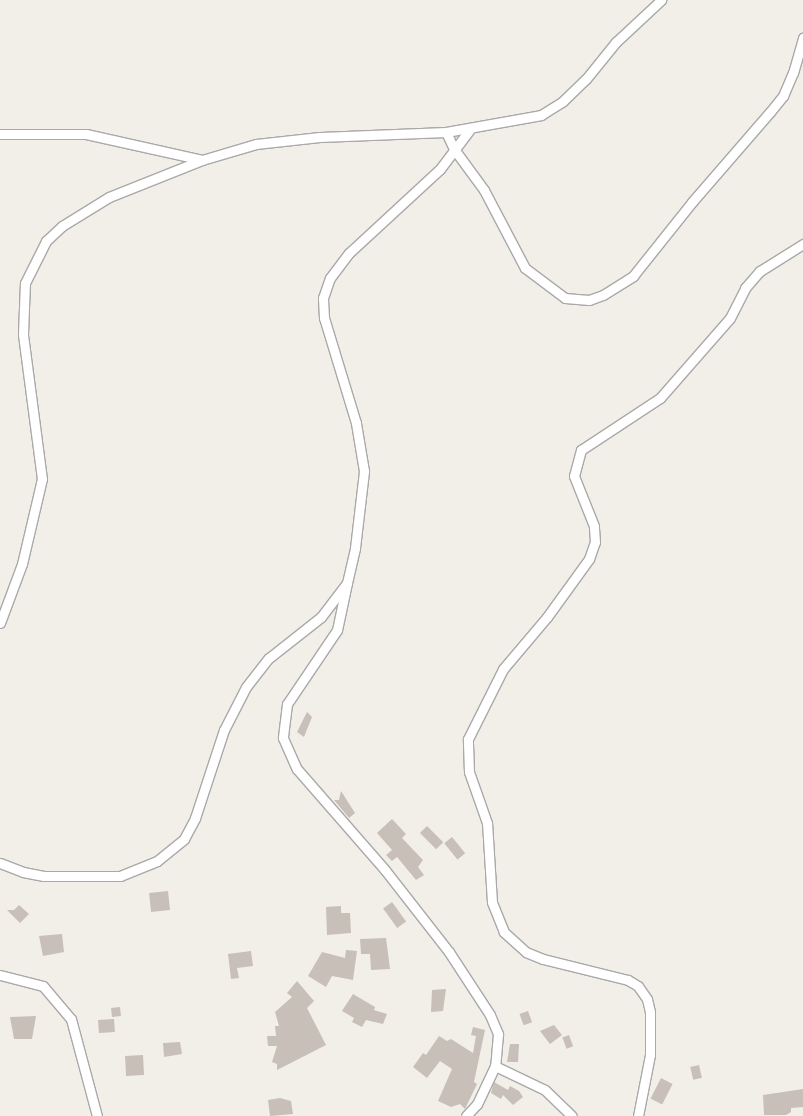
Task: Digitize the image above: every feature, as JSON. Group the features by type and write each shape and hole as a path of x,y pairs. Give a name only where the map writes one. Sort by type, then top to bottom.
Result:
{"street":[{"path":"0,623 15,586 41,494 41,462 23,334 24,283 33,263 46,241 86,209 109,197 202,160 256,144 288,139 446,132 528,119 552,108 586,79 616,42 661,0"},
{"path":"446,132 454,149 484,190 524,268 565,298 589,300 603,295 633,276 651,257 692,202 783,96 803,38"},
{"path":"466,1116 477,1104 495,1066 498,1034 490,1015 467,978 385,870 297,769 285,748 283,725 287,704 337,630 346,598 347,583 355,548 364,471 356,423 324,318 323,298 330,278 345,258 440,169 470,128"},
{"path":"0,134 86,134 202,160"},
{"path":"638,1116 650,1055 650,1012 646,999 638,986 628,980 543,959 526,952 504,932 492,902 487,824 469,772 468,739 503,669 547,617 589,560 594,542 594,526 574,476 581,450 660,398 730,318 745,288 760,271 803,244"},
{"path":"0,863 23,872 44,876 102,878 138,871 171,852 191,828 224,730 249,682 269,658 321,617 347,583"},
{"path":"0,976 43,986 71,1019 97,1116"},
{"path":"495,1066 545,1090 572,1116"}],"building":[{"path":"307,712 312,717 304,737 297,732"},
{"path":"341,791 355,813 349,818 334,800 339,800"},
{"path":"392,819 406,834 402,838 423,860 418,867 424,875 416,880 397,857 392,861 386,855 392,850 377,833"},
{"path":"427,826 443,842 436,849 420,833"},
{"path":"452,837 465,853 457,860 444,843"},
{"path":"168,891 170,910 151,912 149,893"},
{"path":"392,902 406,921 397,928 383,908"},
{"path":"19,905 29,914 20,923 7,910 14,910"},
{"path":"341,906 341,913 350,913 351,933 327,935 326,907"},
{"path":"62,934 64,952 43,956 39,936"},
{"path":"386,938 390,969 371,970 370,954 361,954 360,939"},
{"path":"346,950 357,951 353,980 332,976 326,987 308,976 322,952 345,958"},
{"path":"251,951 253,966 237,968 239,978 231,979 228,954"},
{"path":"297,981 314,1001 307,1008 326,1045 277,1070 277,1064 272,1062 277,1046 268,1046 267,1036 276,1036 275,1026 279,1026 275,1012 292,997 287,993"},
{"path":"446,989 443,1011 431,1012 432,990"},
{"path":"353,994 375,1007 374,1010 387,1014 383,1024 366,1020 362,1027 352,1022 354,1018 342,1011"},
{"path":"120,1007 121,1016 112,1017 111,1008"},
{"path":"528,1011 532,1022 524,1025 520,1014"},
{"path":"36,1016 32,1039 14,1039 10,1017"},
{"path":"114,1019 115,1032 99,1033 98,1020"},
{"path":"554,1025 562,1035 550,1044 540,1031"},
{"path":"473,1027 485,1030 474,1082 477,1084 465,1109 460,1104 451,1107 438,1101 452,1069 440,1061 427,1078 413,1067 423,1053 426,1055 439,1036 447,1041 451,1039 473,1053 476,1036 471,1035"},
{"path":"569,1035 573,1046 567,1049 562,1037"},
{"path":"180,1042 182,1054 164,1057 163,1043"},
{"path":"510,1044 519,1044 518,1062 507,1062"},
{"path":"143,1055 144,1075 126,1076 125,1056"},
{"path":"699,1065 702,1078 693,1080 690,1067"},
{"path":"661,1078 673,1084 662,1104 651,1098"},
{"path":"494,1082 508,1090 510,1086 519,1091 523,1097 513,1105 503,1095 501,1099 491,1093"},
{"path":"803,1089 803,1107 791,1108 791,1112 786,1115 764,1115 763,1095"},
{"path":"280,1098 291,1101 293,1114 270,1116 268,1100"}]}
